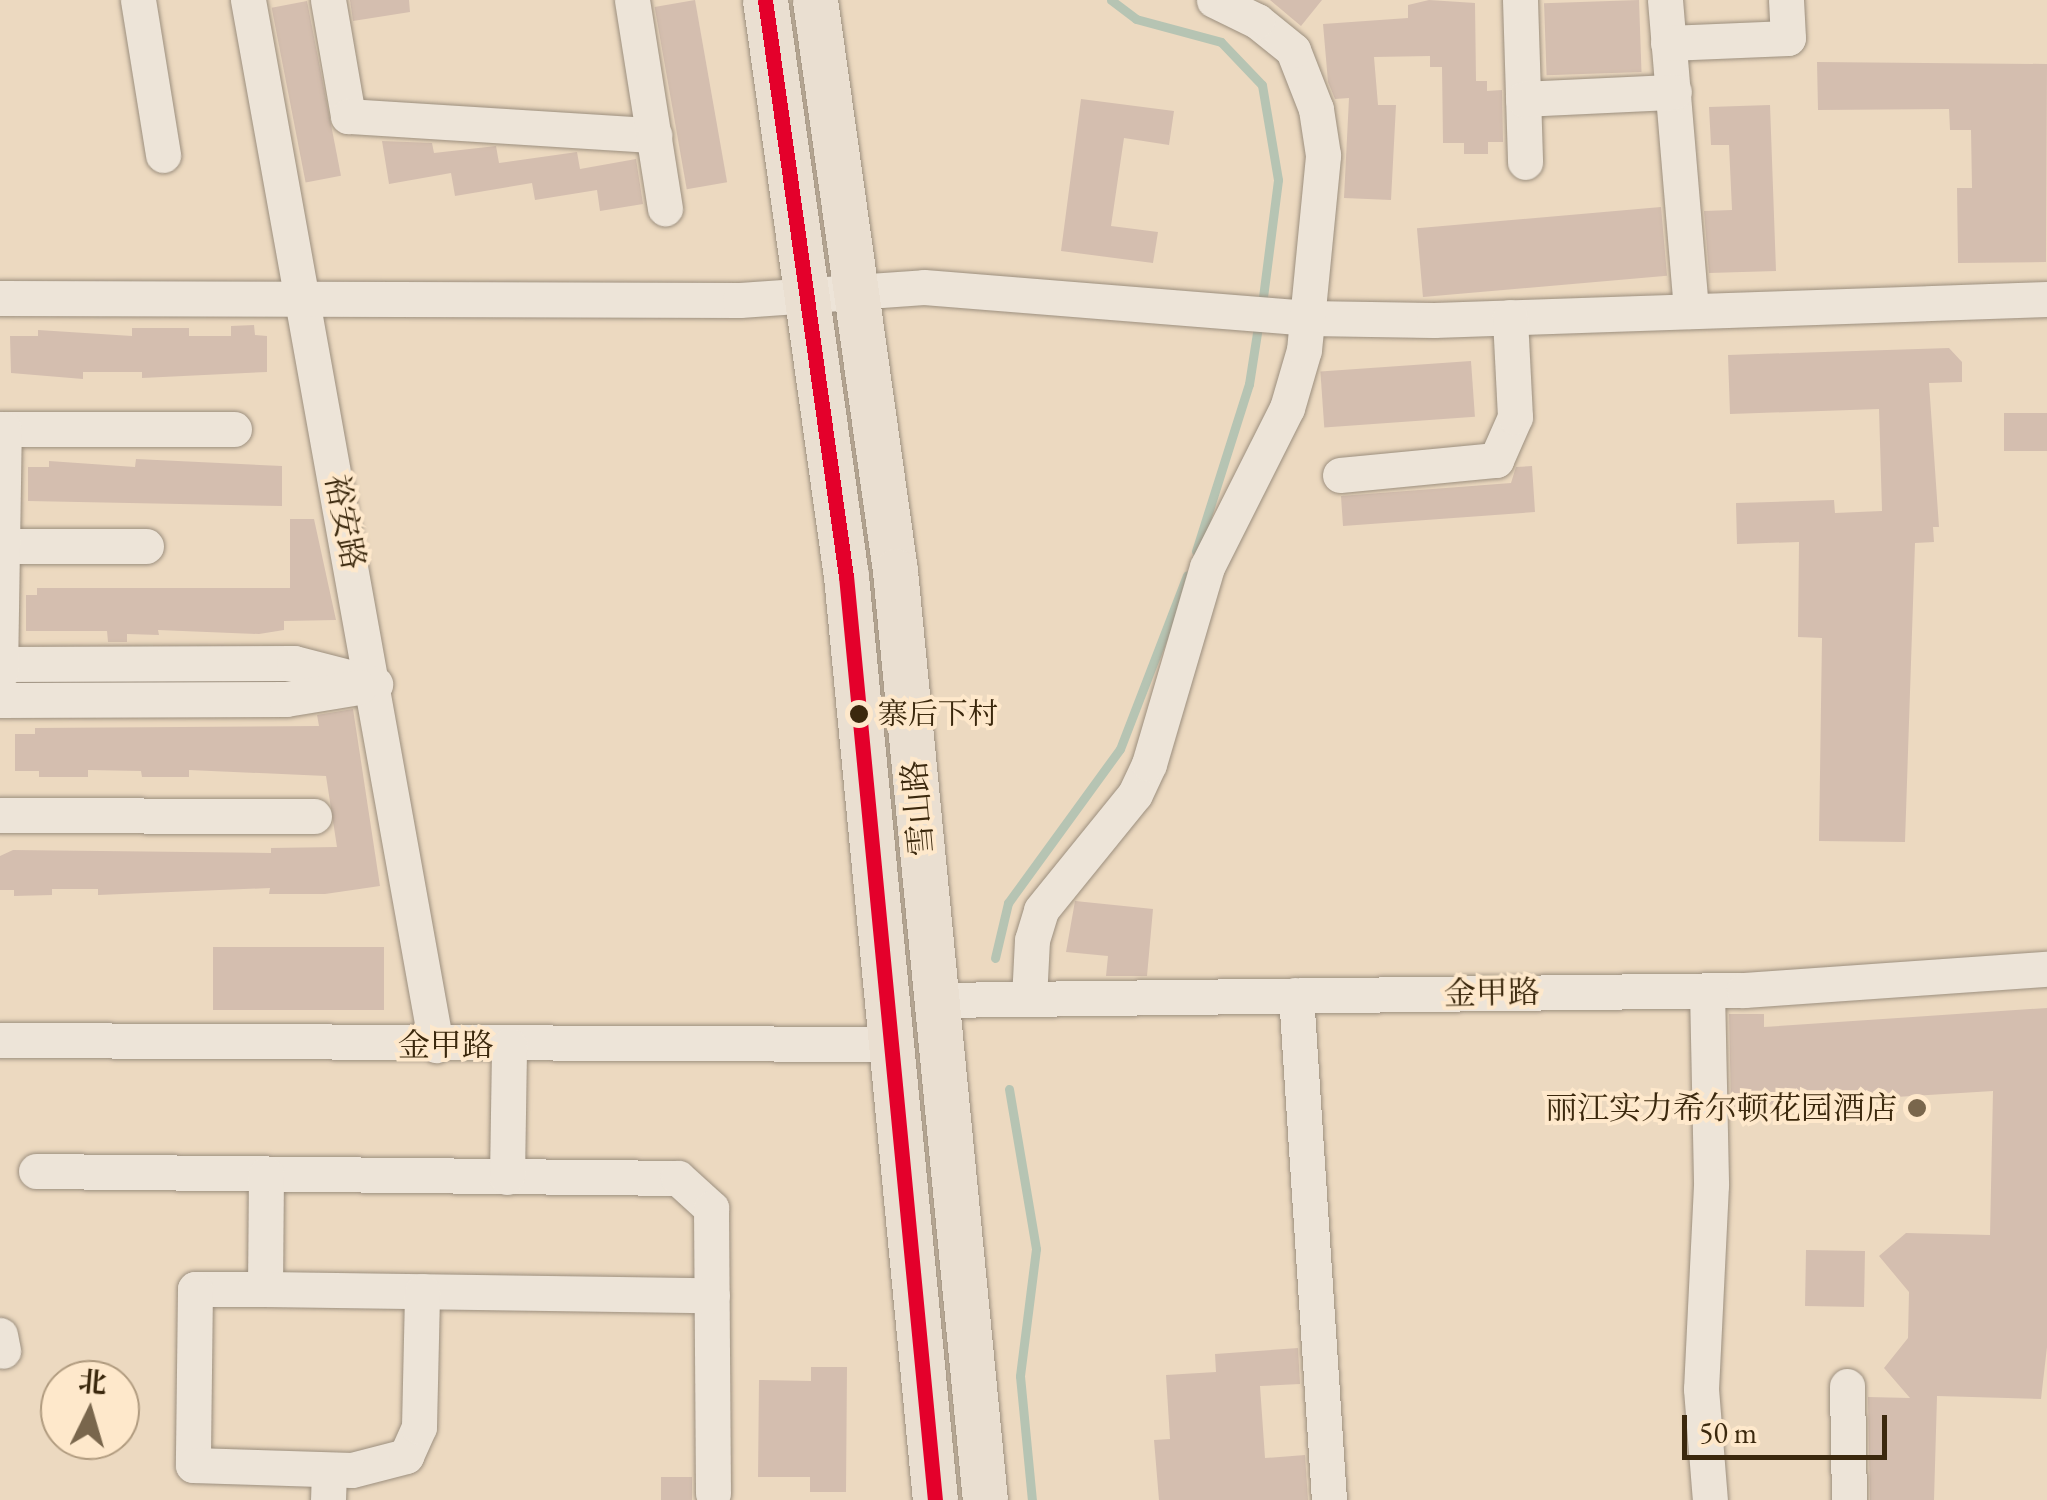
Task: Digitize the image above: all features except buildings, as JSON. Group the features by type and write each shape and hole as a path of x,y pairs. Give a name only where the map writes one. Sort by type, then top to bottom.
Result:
{"main road":[{"name":"雪山路","path":"764,0 811,295 848,596 935,1500"},
{"name":"雪山路","path":"815,0 860,292 897,588 984,1500"}],"street":[{"path":"138,0 163,156"},
{"name":"裕安路","path":"248,0 300,297 375,684 436,1045"},
{"path":"328,0 348,116 654,135"},
{"path":"632,0 665,208"},
{"path":"1029,999 1032,940 1041,910 1135,794 1149,764 1207,567 1287,408 1308,318 1323,155 1316,109 1293,50 1256,21 1214,0"},
{"path":"1520,0 1525,162"},
{"path":"1665,0 1691,311"},
{"path":"1668,43 1788,38 1786,0"},
{"path":"1523,99 1674,92"},
{"path":"0,298 811,295 924,287 1050,292 1308,318 1510,318 2047,298"},
{"path":"1340,474 1496,460 1516,417 1510,318"},
{"path":"0,674 2,429 234,429"},
{"path":"1,546 146,546"},
{"path":"0,664 294,663 375,684"},
{"path":"0,700 286,699 375,684"},
{"path":"0,815 314,816"},
{"name":"金甲路","path":"936,1000 1707,990 2047,970"},
{"path":"1707,990 1710,1185 1701,1389 1710,1500"},
{"path":"1296,995 1328,1500"},
{"name":"金甲路","path":"0,1040 436,1045 891,1044"},
{"path":"508,1176 509,1045"},
{"path":"36,1171 678,1178 711,1208 713,1493"},
{"path":"265,1289 266,1174"},
{"path":"422,1291 414,1446 396,1463 328,1485 193,1466 195,1288 712,1294"},
{"path":"1847,1386 1849,1500"}],"waterway":[{"path":"1111,0 1136,19 1221,42 1262,85 1278,180 1262,305"},
{"path":"1196,551 1249,384 1259,320"},
{"path":"995,958 1008,903 1120,749 1187,575"},
{"path":"1009,1089 1036,1249 1020,1376 1032,1500"}],"transit line":[{"path":"765,0 846,576 935,1500"}],"place":[{"name":"寨后下村","path":"859,714"},
{"name":"丽江实力希尔顿花园酒店","path":"1917,1108"}]}
